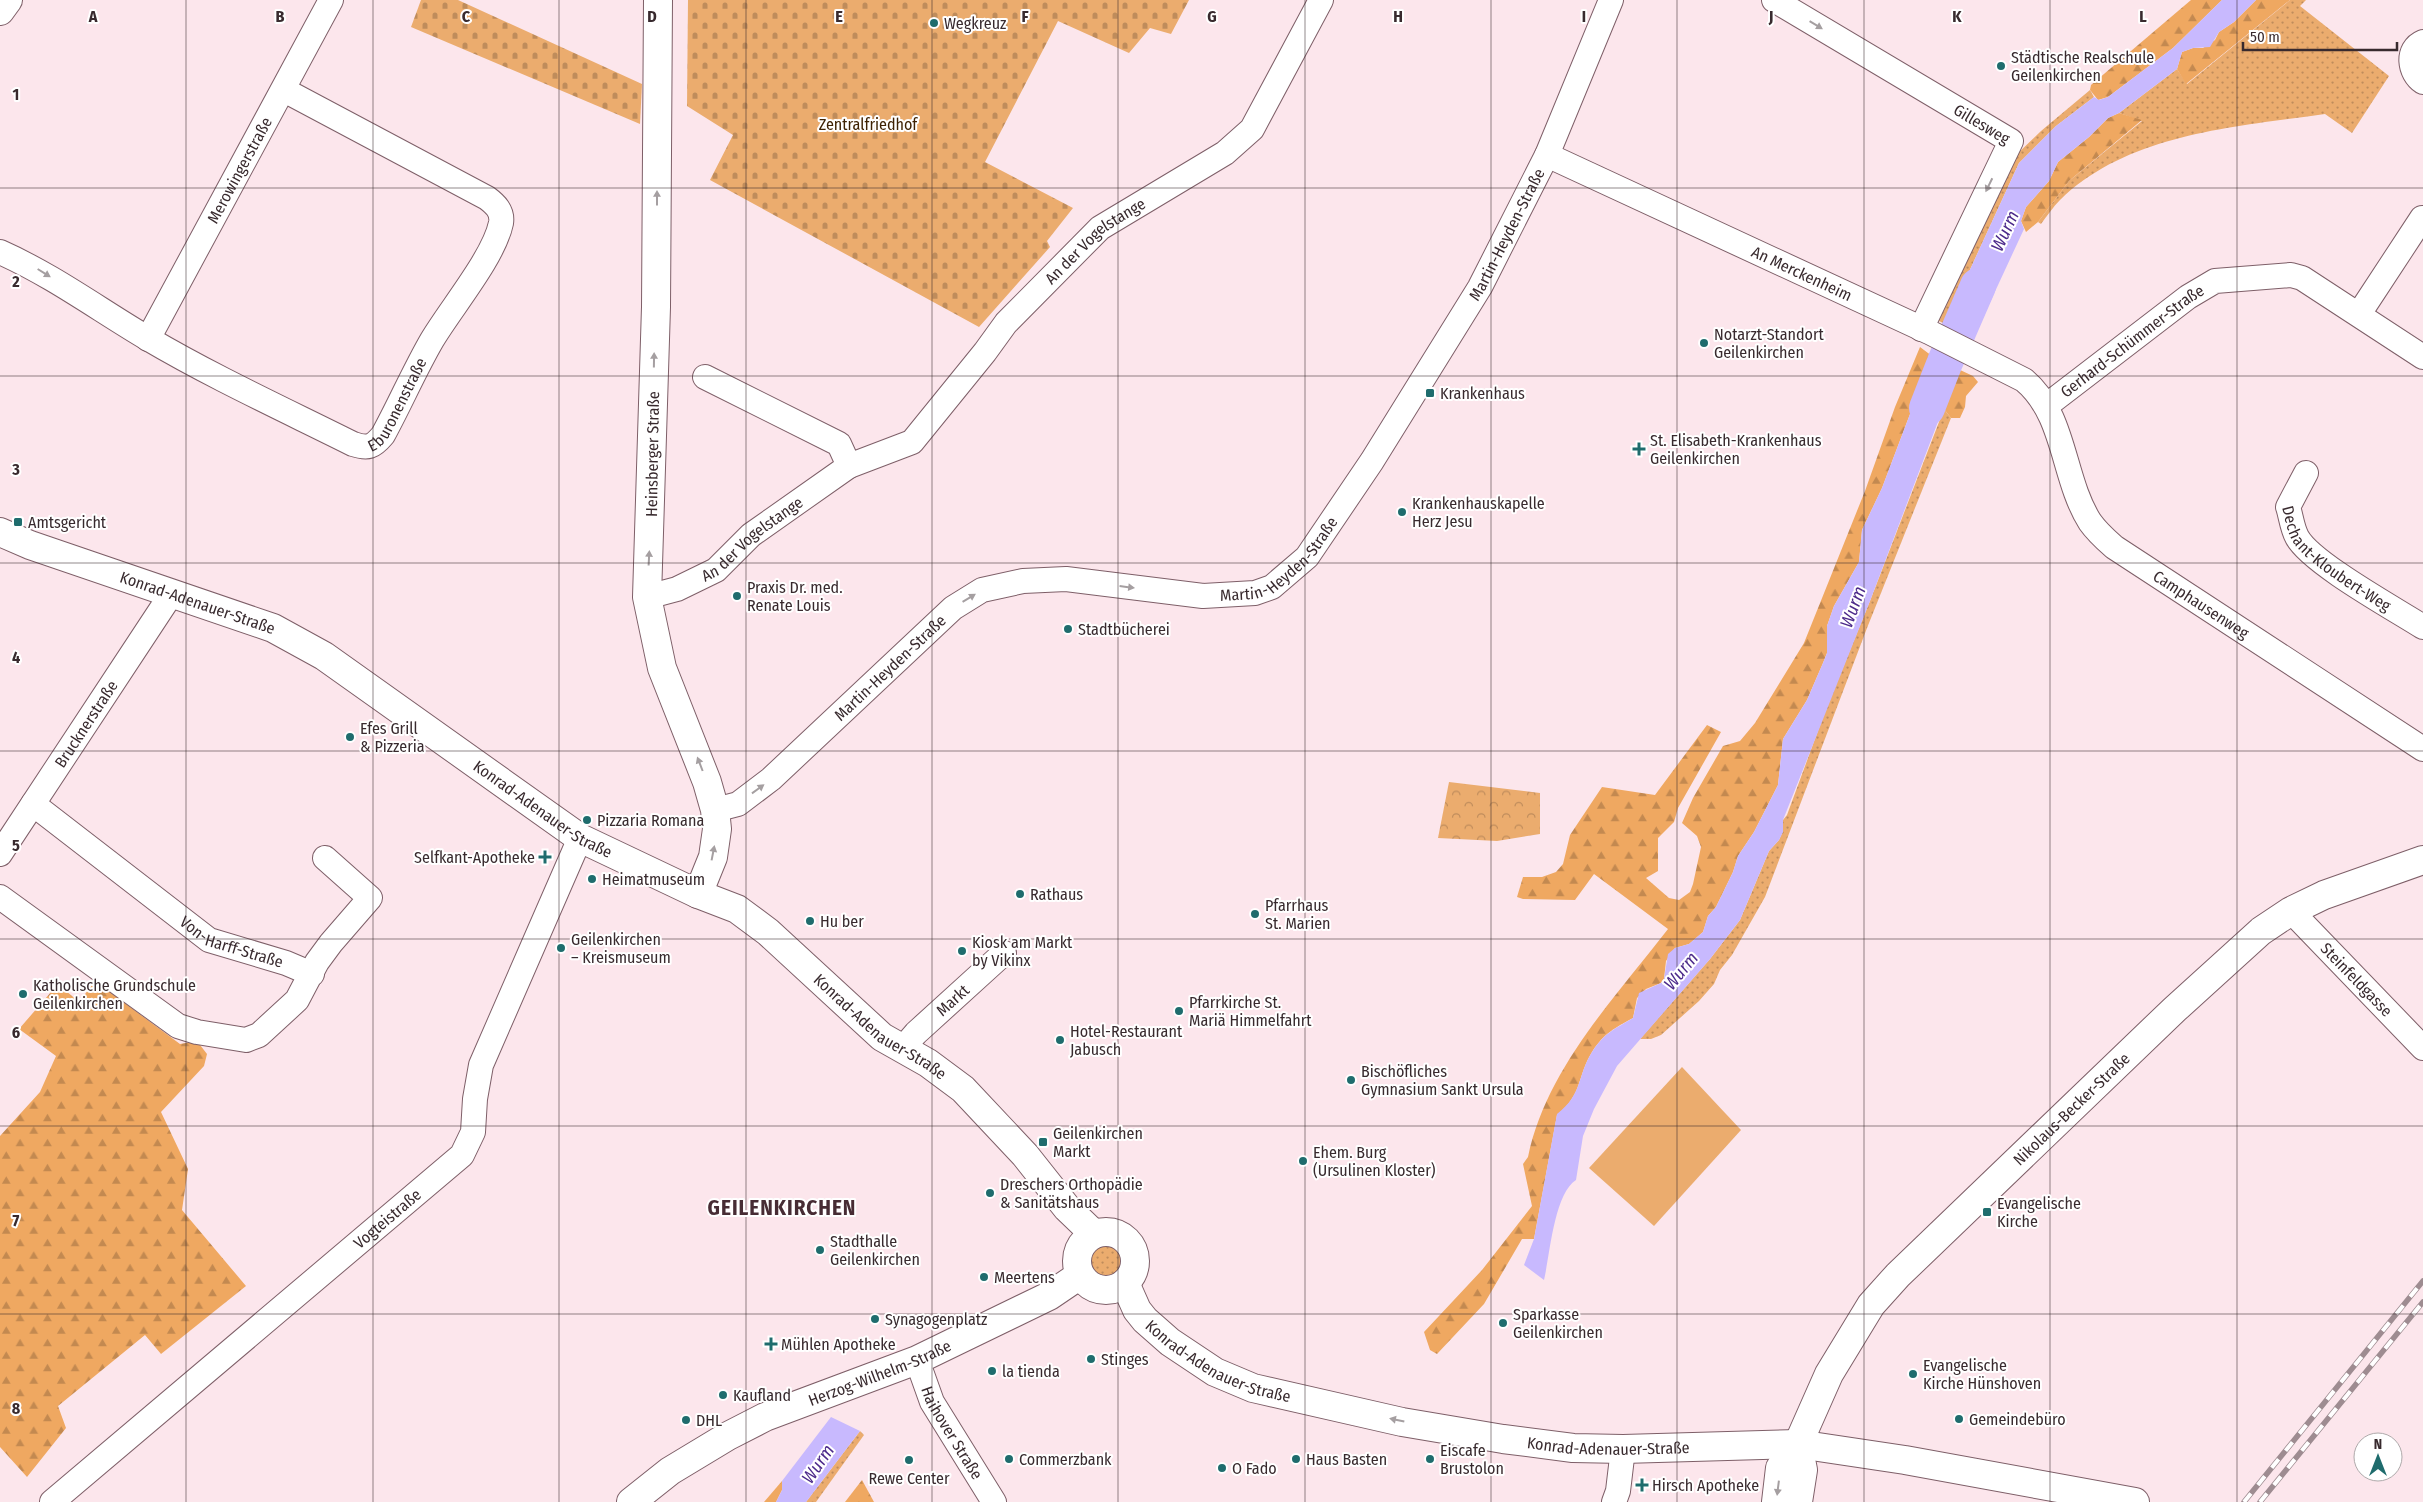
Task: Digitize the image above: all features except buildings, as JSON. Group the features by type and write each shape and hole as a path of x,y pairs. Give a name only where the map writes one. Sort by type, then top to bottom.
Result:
{"street":[{"path":"0,11 8,0"},
{"name":"Merowingerstraße","path":"148,339 331,0"},
{"name":"Heinsberger Straße","path":"658,0 656,316 647,597 662,668 707,782 714,810 717,830 713,857 698,894"},
{"name":"An der Vogelstange","path":"647,597 677,590 716,570 751,535 850,466 912,442 1006,323 1100,228 1225,153 1252,129 1321,0"},
{"name":"Martin-Heyden-Straße","path":"714,810 738,804 771,779 953,608 982,590 1023,581 1066,579 1203,596 1254,593 1272,587 1307,557 1372,461 1454,332 1480,287 1548,155 1611,0"},
{"name":"Gillesweg","path":"1774,0 2011,141 1925,330"},
{"path":"2423,42 2417,44 2412,51 2411,59 2417,78 2423,82"},
{"name":"Eburonenstraße","path":"0,252 35,268 148,339 259,397 354,444 367,448 375,445 383,435 432,341 496,242 501,220 500,213 498,207 487,198 284,90"},
{"name":"An Merckenheim","path":"1548,155 1972,353 2024,380 2035,389 2046,406"},
{"path":"2359,314 2422,218"},
{"name":"Gerhard-Schümmer-Straße","path":"2046,406 2188,297 2215,281 2291,275 2302,278 2423,357"},
{"path":"705,377 839,444 850,466"},
{"name":"Camphausenweg","path":"2046,406 2082,507 2098,534 2114,548 2423,749"},
{"name":"Dechant-Kloubert-Weg","path":"2306,473 2288,507 2297,537 2301,543 2324,564 2423,627"},
{"name":"Konrad-Adenauer-Straße","path":"0,532 30,546 273,628 324,656 580,838 698,894 737,909 768,932 882,1037 903,1048 963,1088 1025,1155 1067,1208 1094,1234"},
{"name":"Brucknerstraße","path":"0,854 172,593"},
{"name":"Von-Harff-Straße","path":"33,804 209,940 286,963 312,974"},
{"name":"Vogteistraße","path":"52,1502 462,1156 473,1132 475,1099 481,1065 514,985 565,877 580,838"},
{"path":"0,897 178,1026 197,1032 246,1040 253,1039 296,1000 331,943 370,898 325,858"},
{"name":"Nikolaus-Becker-Straße","path":"1776,1502 1780,1468 1798,1444 1829,1374 1871,1305 1898,1275 2175,1009 2261,931 2291,911 2324,895 2423,860"},
{"name":"Steinfeldgasse","path":"2291,911 2423,1048"},
{"name":"Markt","path":"903,1048 916,1033 1004,953"},
{"path":"1102,1231 1118,1234 1131,1246 1135,1262 1134,1270 1125,1283 1109,1290 1100,1290 1092,1287 1080,1275 1076,1256 1086,1239 1094,1234 1102,1231"},
{"name":"Herzog-Wilhelm-Straße","path":"631,1502 670,1471 728,1436 765,1417 917,1360 1049,1296 1080,1275"},
{"name":"Konrad-Adenauer-Straße","path":"1125,1283 1137,1310 1145,1320 1198,1362 1231,1380 1253,1388 1402,1422 1445,1428 1503,1440 1573,1448 1623,1449 1798,1444 1905,1460 2135,1502"},
{"name":"Haihover Straße","path":"917,1360 932,1402 994,1502"},
{"path":"1798,1444 1803,1470 1798,1502"},
{"path":"1614,1502 1618,1491 1623,1449"}],"green space":[{"path":"421,0 458,0 642,84 640,124 411,27"},
{"name":"Zentralfriedhof","path":"688,0 1189,0 1171,34 1150,28 1129,53 1058,21 985,162 1073,208 1047,241 1050,247 979,327 710,180 733,135 687,106"},
{"path":"2191,0 2222,0 2173,48 2108,97 2098,100 2090,90 2091,85"},
{"path":"2256,0 2290,0 2186,84 2177,69 2182,52 2193,48 2203,48 2215,40 2219,32 2234,22"},
{"path":"2290,0 2306,0 2300,6 2389,76 2352,133 2325,114 2220,129 2185,137 2150,147 2118,160 2088,178 2060,200 2041,224 2038,222 2069,181 2142,121 2119,113 2177,69 2187,84"},
{"path":"2090,90 2094,97 2056,126 2019,163 1945,324 1937,320 2014,157 2041,131"},
{"path":"2119,113 2142,120 2069,181 2038,222 2026,232 2021,221 2026,207 2049,181 2058,162 2089,137 2108,118"},
{"path":"1920,347 1932,356 1882,488 1862,530 1859,562 1834,606 1827,626 1827,653 1807,700 1783,739 1778,785 1754,832 1738,856 1733,872 1716,907 1708,916 1703,932 1689,944 1675,948 1666,961 1664,979 1661,983 1646,989 1637,998 1633,1018 1610,1032 1596,1045 1587,1061 1576,1092 1557,1115 1534,1239 1522,1239 1484,1304 1437,1354 1430,1350 1424,1332 1482,1270 1532,1206 1523,1164 1528,1157 1537,1125 1550,1094 1566,1064 1605,1008 1668,929 1594,874 1575,900 1523,899 1517,897 1523,877 1542,877 1556,872 1563,864 1570,835 1602,787 1655,795 1707,725 1721,732 1678,808 1674,822 1658,838 1658,871 1646,878 1669,898 1679,900 1690,892 1701,847 1697,836 1682,823 1693,798 1723,746 1740,741 1755,723 1804,643"},
{"path":"1958,369 1973,376 1978,382 1966,396 1965,407 1960,418 1951,418 1944,409"},
{"path":"1944,409 1951,418 1867,628 1765,897 1732,955 1720,970 1714,984 1699,1001 1661,1035 1651,1039 1640,1039 1710,959 1740,920 1769,851 1779,840 1783,831 1783,820 1787,815 1826,709"},
{"path":"1449,782 1540,793 1540,834 1497,841 1438,838"},
{"path":"95,981 180,1044 197,1041 207,1054 204,1066 161,1112 188,1169 182,1210 246,1286 161,1354 145,1335 58,1406 66,1428 27,1477 0,1447 0,1136 40,1092 56,1056 19,1029 58,984 79,1002"},
{"path":"1682,1067 1741,1130 1654,1226 1589,1168"},
{"path":"1106,1244 1119,1249 1124,1262 1119,1275 1106,1280 1093,1275 1088,1262 1093,1249"},
{"path":"860,1431 864,1435 816,1502 806,1502"},
{"path":"862,1480 874,1502 845,1502"},
{"path":"782,1481 782,1490 776,1502 764,1502"}],"water":[{"path":"2222,0 2256,0 2234,22 2219,32 2210,47 2193,48 2182,52 2177,69 2119,113 2108,118 2089,137 2058,162 2049,181 2026,207 2021,221 2024,229 1973,339 1945,324 2019,163 2056,126 2094,97 2099,100 2108,97 2173,48"},
{"path":"1932,356 1958,369 1870,601 1783,820 1783,832 1779,840 1769,851 1740,920 1710,959 1617,1066 1594,1109 1583,1136 1576,1180 1569,1187 1558,1211 1544,1280 1524,1265 1534,1239 1557,1114 1576,1092 1587,1061 1597,1045 1611,1032 1633,1018 1639,993 1661,983 1664,979 1668,954 1675,948 1689,944 1703,932 1708,916 1716,907 1733,872 1738,856 1754,832 1778,785 1783,739 1807,700 1827,653 1827,626 1834,606 1859,562 1862,530 1882,488"},
{"path":"831,1417 860,1431 806,1502 776,1502 782,1490 782,1481"}],"waterway":[{"name":"Wurm","path":"1927,408 1978,286"}],"railway":[{"path":"2244,1502 2423,1281"},
{"path":"2260,1502 2423,1302"}],"place":[{"name":"Wegkreuz","path":"934,23"},
{"name":"Städtische Realschule Geilenkirchen","path":"2001,66"},
{"name":"Notarzt-Standort Geilenkirchen","path":"1704,343"},
{"name":"Krankenhaus","path":"1430,393"},
{"name":"St. Elisabeth-Krankenhaus Geilenkirchen","path":"1639,449"},
{"name":"Krankenhauskapelle Herz Jesu","path":"1402,512"},
{"name":"Amtsgericht","path":"18,522"},
{"name":"Praxis Dr. med. Renate Louis","path":"737,596"},
{"name":"Stadtbücherei","path":"1068,629"},
{"name":"Efes Grill & Pizzeria","path":"350,737"},
{"name":"Pizzaria Romana","path":"587,820"},
{"name":"Selfkant-Apotheke","path":"545,857"},
{"name":"Heimatmuseum","path":"592,879"},
{"name":"Rathaus","path":"1020,894"},
{"name":"Pfarrhaus St. Marien","path":"1255,914"},
{"name":"Hu ber","path":"810,921"},
{"name":"Geilenkirchen – Kreismuseum","path":"561,948"},
{"name":"Kiosk am Markt by Vikinx","path":"962,951"},
{"name":"Katholische Grundschule Geilenkirchen","path":"23,994"},
{"name":"Pfarrkirche St. Mariä Himmelfahrt","path":"1179,1011"},
{"name":"Hotel-Restaurant Jabusch","path":"1060,1040"},
{"name":"Bischöfliches Gymnasium Sankt Ursula","path":"1351,1080"},
{"name":"Geilenkirchen Markt","path":"1043,1142"},
{"name":"Ehem. Burg (Ursulinen Kloster)","path":"1303,1161"},
{"name":"Dreschers Orthopädie & Sanitätshaus","path":"990,1193"},
{"name":"Evangelische Kirche","path":"1987,1212"},
{"name":"Stadthalle Geilenkirchen","path":"820,1250"},
{"name":"Meertens","path":"984,1277"},
{"name":"Synagogenplatz","path":"875,1319"},
{"name":"Sparkasse Geilenkirchen","path":"1503,1323"},
{"name":"Mühlen Apotheke","path":"771,1344"},
{"name":"Stinges","path":"1091,1359"},
{"name":"la tienda","path":"992,1371"},
{"name":"Evangelische Kirche Hünshoven","path":"1913,1374"},
{"name":"Kaufland","path":"723,1395"},
{"name":"Gemeindebüro","path":"1959,1419"},
{"name":"DHL","path":"686,1420"},
{"name":"Commerzbank","path":"1009,1459"},
{"name":"Haus Basten","path":"1296,1459"},
{"name":"Eiscafe Brustolon","path":"1430,1459"},
{"name":"Rewe Center","path":"909,1460"},
{"name":"O Fado","path":"1222,1468"},
{"name":"Hirsch Apotheke","path":"1642,1485"}],"district":[{"name":"GEILENKIRCHEN","path":"782,1208"}]}
